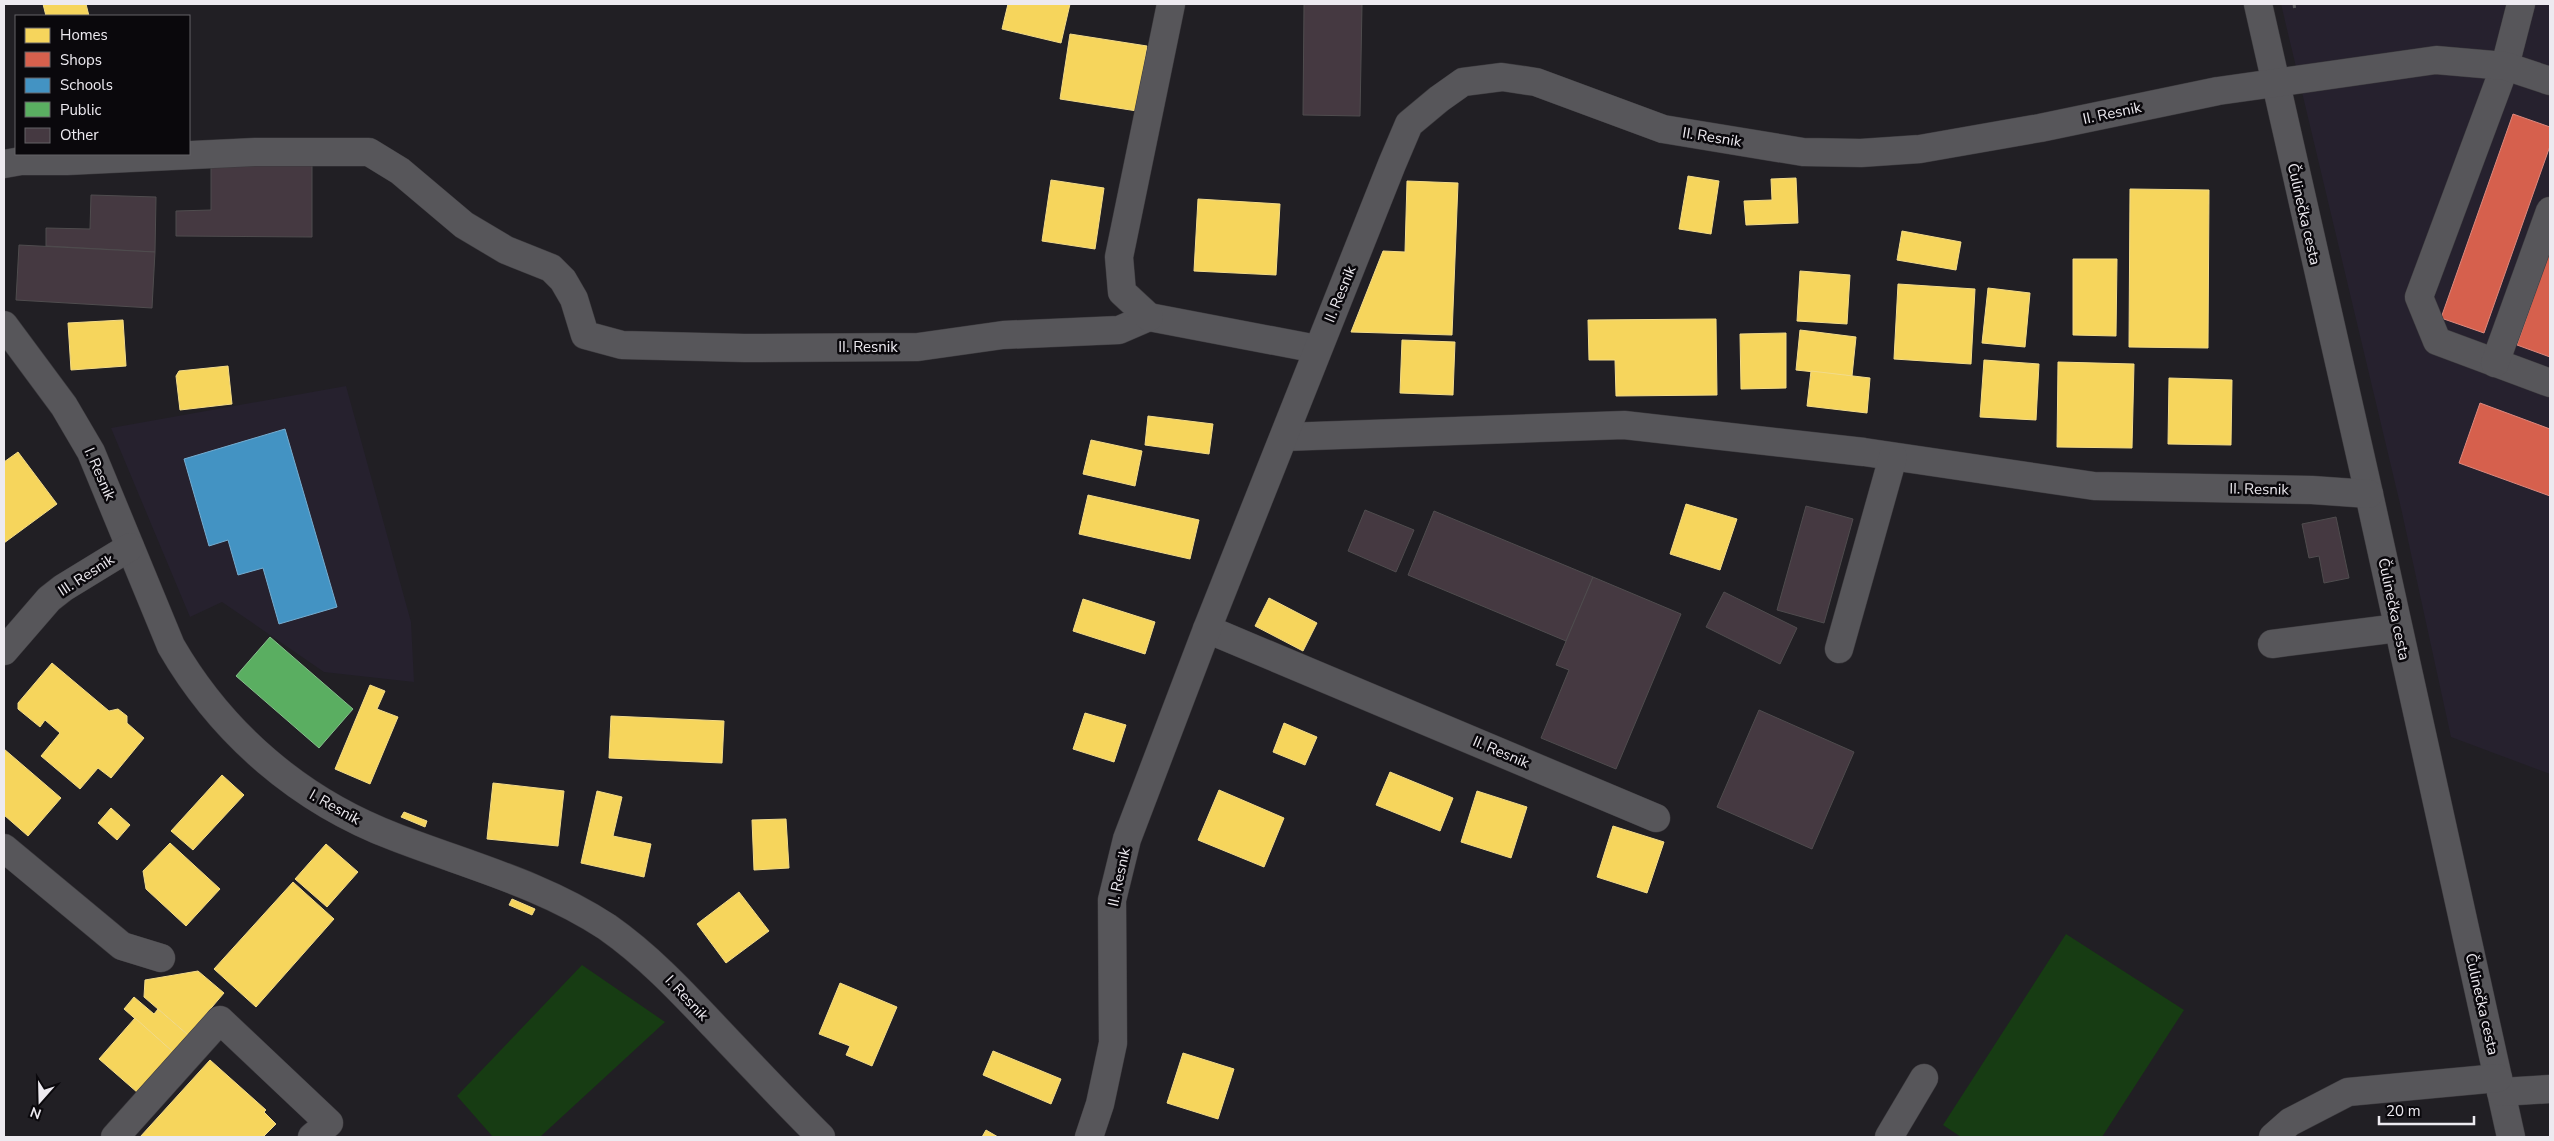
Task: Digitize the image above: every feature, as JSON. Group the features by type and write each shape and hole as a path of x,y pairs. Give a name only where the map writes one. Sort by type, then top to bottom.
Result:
{"street":[{"path":"1172,4 1119,257 1122,292 1149,317 1318,349"},
{"name":"Čulinečka cesta","path":"2258,4 2274,82 2369,494 2511,1137"},
{"path":"2521,4 2505,66 2419,297 2436,341 2550,383"},
{"path":"2274,82 2436,60 2505,66 2550,81"},
{"name":"II. Resnik","path":"1088,1137 1100,1104 1113,1043 1112,900 1127,839 1207,629 1409,124 1464,82 1502,77 1536,82 1663,129 1803,152 1861,153 1920,150 2274,82"},
{"name":"II. Resnik","path":"4,164 21,161 67,161 255,152 369,152 400,170 464,226 506,250 551,268 563,280 574,299 585,335 622,345 744,348 918,347 1003,335 1118,330 1149,317"},
{"path":"2495,363 2550,210"},
{"name":"I. Resnik","path":"4,325 64,406 92,452 171,646 188,676 228,726 256,753 320,800 356,820 394,837 531,886 607,927 660,968 821,1137"},
{"name":"II. Resnik","path":"1284,437 1624,425 1893,457 2094,486 2320,490 2369,494"},
{"path":"1839,649 1893,457"},
{"name":"III. Resnik","path":"4,651 49,600 63,588 130,546"},
{"path":"2272,644 2398,628"},
{"name":"II. Resnik","path":"1207,629 1656,818"},
{"path":"4,848 122,946 161,958"},
{"path":"115,1137 220,1020 329,1123 312,1137"},
{"path":"1889,1137 1924,1078"},
{"path":"2273,1137 2290,1122 2348,1092 2500,1085 2550,1088"}],"path":[{"path":"2294,4 2295,11"}],"shaded area":[{"path":"2281,4 2550,4 2550,774 2451,737 2401,508"},
{"path":"346,386 411,622 414,682 324,672 222,602 190,617 111,428"}],"green space":[{"path":"2066,934 2184,1010 2102,1137 1961,1137 1943,1125"},
{"path":"582,965 665,1022 540,1137 493,1137 457,1096"}],"building: Homes":[{"path":"43,4 86,4 89,15 46,15"},
{"path":"1008,4 1070,4 1061,43 1002,29"},
{"path":"1070,34 1147,46 1137,111 1060,99"},
{"path":"1688,176 1719,181 1711,234 1679,229"},
{"path":"1796,178 1798,223 1746,225 1744,201 1772,200 1771,179"},
{"path":"1051,180 1104,188 1095,249 1042,241"},
{"path":"1407,181 1458,183 1452,335 1351,332 1383,251 1405,252"},
{"path":"2130,189 2209,190 2208,348 2129,347"},
{"path":"1198,199 1280,204 1276,275 1194,271"},
{"path":"1902,231 1961,242 1956,270 1897,260"},
{"path":"2073,259 2117,259 2116,336 2073,335"},
{"path":"1800,271 1850,275 1847,324 1797,321"},
{"path":"1898,284 1975,289 1971,364 1894,359"},
{"path":"1988,288 2030,293 2025,347 1982,343"},
{"path":"1716,319 1717,395 1616,396 1615,360 1589,360 1588,320"},
{"path":"123,320 126,366 71,370 68,323"},
{"path":"1800,330 1856,337 1852,376 1796,370"},
{"path":"1786,333 1786,388 1741,389 1740,334"},
{"path":"1402,340 1455,342 1453,395 1400,393"},
{"path":"1984,360 2039,364 2036,420 1980,417"},
{"path":"2058,362 2134,364 2132,448 2057,447"},
{"path":"228,366 232,404 180,410 176,376 179,371"},
{"path":"1811,371 1870,378 1867,413 1807,406"},
{"path":"2169,378 2232,380 2231,445 2168,444"},
{"path":"1148,416 1213,424 1209,454 1145,445"},
{"path":"1091,440 1142,451 1135,486 1083,474"},
{"path":"18,452 57,504 4,543 4,462"},
{"path":"1088,495 1199,520 1190,559 1079,534"},
{"path":"1686,504 1737,519 1720,570 1670,554"},
{"path":"1269,598 1317,623 1303,651 1255,626"},
{"path":"1083,599 1155,622 1145,654 1073,631"},
{"path":"52,663 109,711 118,709 127,716 127,723 144,738 111,778 98,768 80,789 41,756 60,733 45,720 40,727 18,709 18,703"},
{"path":"370,685 385,691 377,709 398,717 370,784 335,769"},
{"path":"1085,713 1126,725 1114,762 1073,749"},
{"path":"611,716 724,721 722,763 609,758"},
{"path":"1284,723 1317,737 1305,765 1273,752"},
{"path":"4,749 61,798 28,836 4,815"},
{"path":"1390,772 1453,798 1440,831 1376,805"},
{"path":"222,775 244,795 193,850 171,831"},
{"path":"493,783 564,791 558,846 487,839"},
{"path":"1219,790 1284,818 1264,867 1198,840"},
{"path":"597,791 622,797 613,836 651,844 644,877 581,863"},
{"path":"1477,791 1527,807 1511,858 1461,842"},
{"path":"111,808 130,825 117,840 98,823"},
{"path":"404,812 427,821 425,827 401,817"},
{"path":"786,819 789,868 754,870 752,820"},
{"path":"1613,826 1664,842 1647,893 1597,877"},
{"path":"170,843 220,889 186,926 146,889 143,871"},
{"path":"326,844 358,872 327,907 295,879"},
{"path":"293,882 334,919 256,1007 214,969"},
{"path":"739,892 769,931 726,963 697,924"},
{"path":"512,899 535,909 532,915 509,905"},
{"path":"198,971 224,993 188,1035 144,997 145,980"},
{"path":"840,983 897,1007 872,1066 846,1055 850,1046 819,1034"},
{"path":"134,997 154,1014 158,1009 188,1035 173,1052 124,1009"},
{"path":"135,1018 173,1052 138,1093 99,1059"},
{"path":"993,1051 1061,1079 1051,1104 983,1075"},
{"path":"1183,1053 1234,1069 1218,1119 1167,1103"},
{"path":"210,1060 266,1110 264,1112 276,1124 263,1137 140,1137"},
{"path":"986,1130 998,1137 982,1137"}],"building: Shops":[{"path":"2513,114 2550,127 2550,146 2484,333 2441,318"},
{"path":"2550,250 2550,357 2517,345"},
{"path":"2480,403 2550,429 2550,496 2459,463"}],"building: Schools":[{"path":"285,429 337,607 279,624 263,568 238,575 228,540 209,546 184,459"}],"building: Public":[{"path":"270,637 353,709 319,748 236,676"}],"building: Other":[{"path":"1304,4 1362,4 1360,116 1303,115"},
{"path":"211,163 312,164 312,237 176,236 176,211 211,210"},
{"path":"91,195 156,197 155,252 46,246 46,228 90,229"},
{"path":"19,245 155,252 152,308 16,300"},
{"path":"1806,506 1853,519 1824,623 1777,610"},
{"path":"1365,510 1414,530 1396,572 1348,551"},
{"path":"1434,511 1593,577 1566,641 1408,575"},
{"path":"2336,517 2349,578 2324,583 2319,556 2309,558 2302,524"},
{"path":"1593,577 1681,614 1616,769 1541,738 1569,670 1556,665"},
{"path":"1724,592 1797,628 1780,664 1706,627"},
{"path":"1759,710 1854,752 1812,849 1717,807"}]}
